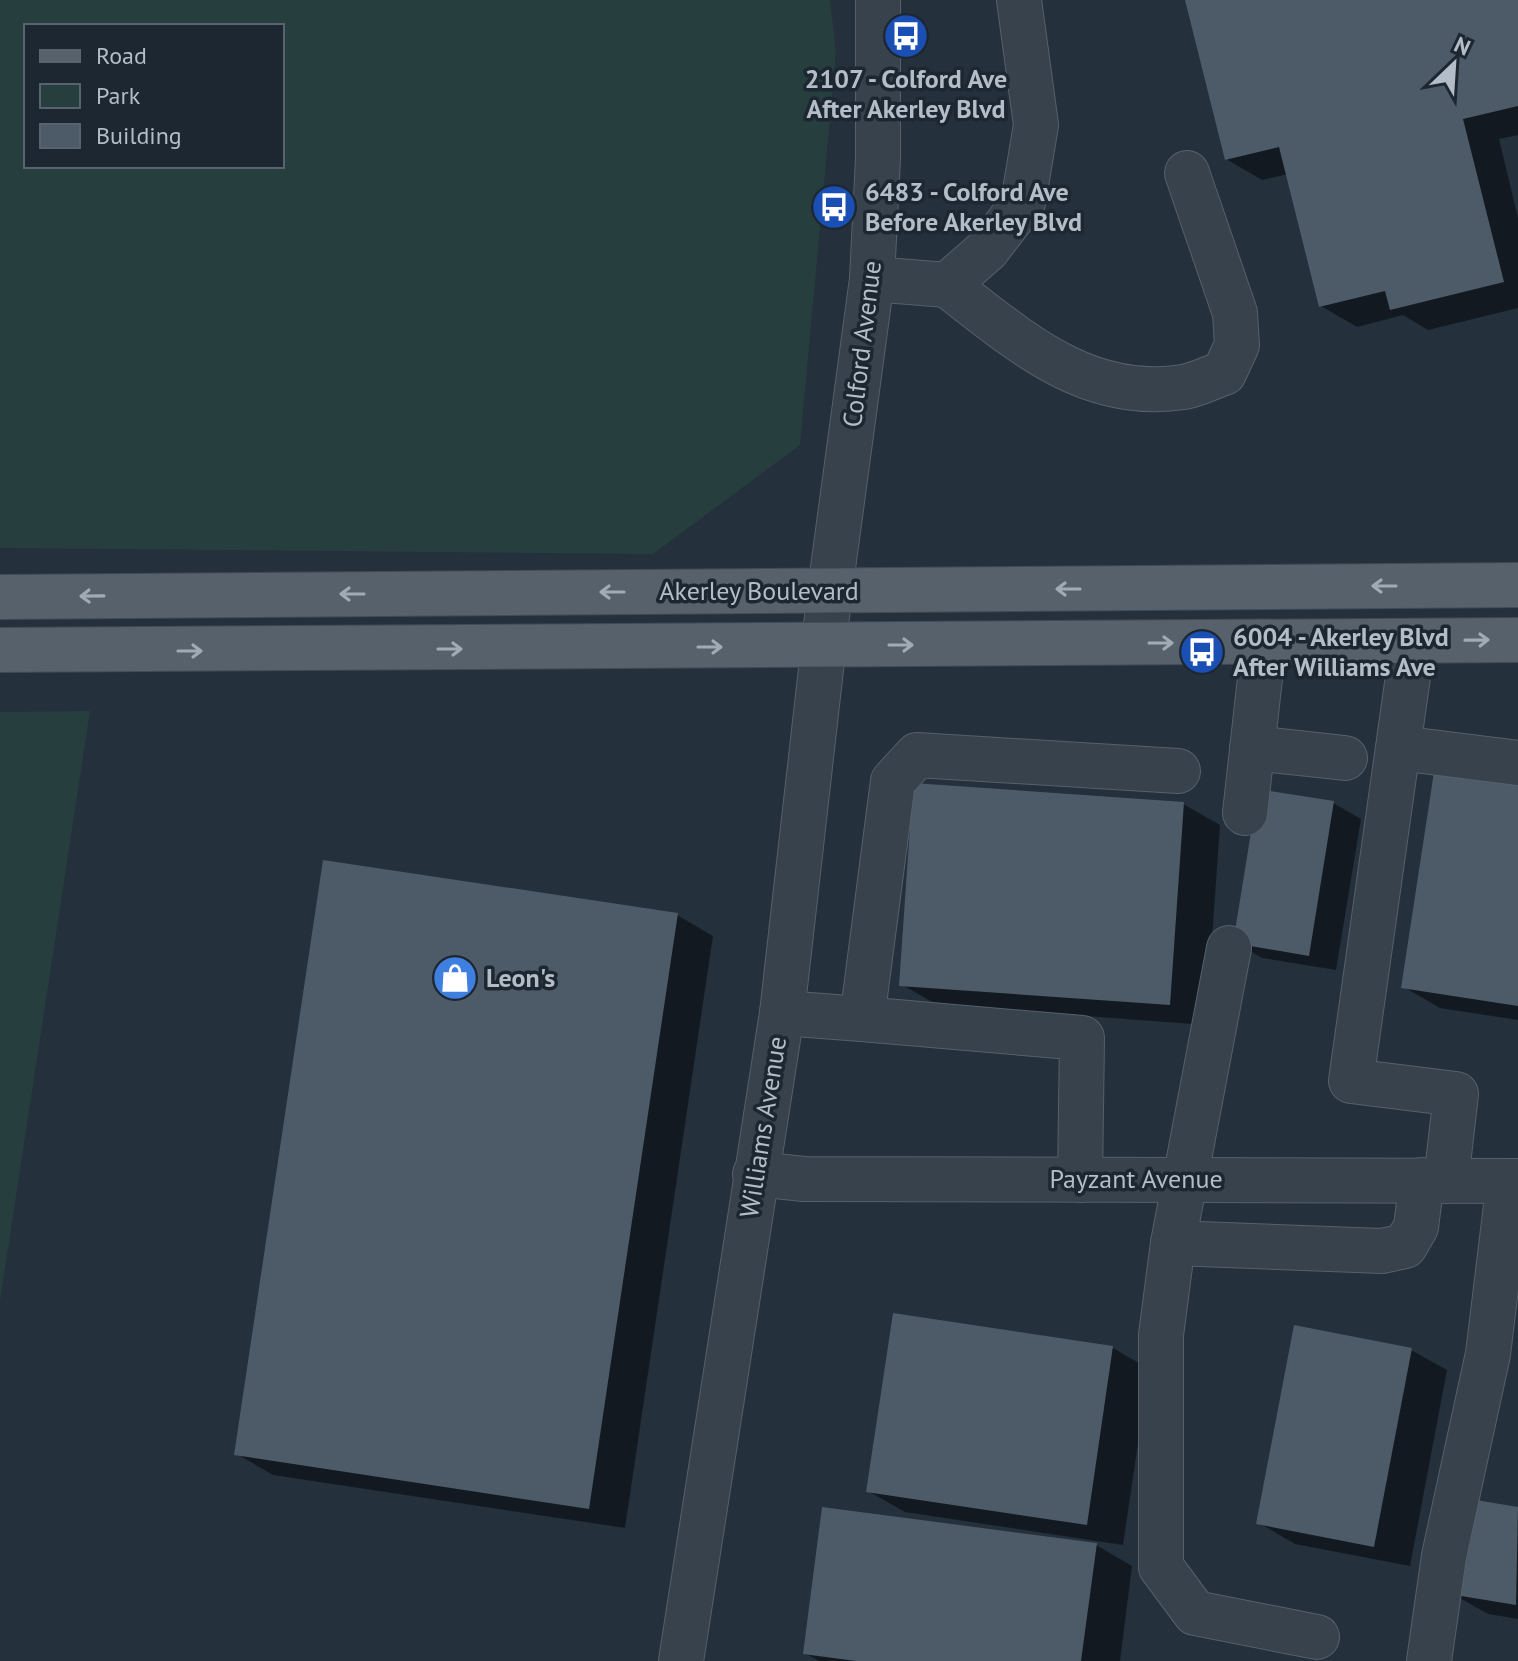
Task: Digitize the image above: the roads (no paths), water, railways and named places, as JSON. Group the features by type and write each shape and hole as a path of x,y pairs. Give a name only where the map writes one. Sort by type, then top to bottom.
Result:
{"main road":[{"name":"Akerley Boulevard","path":"0,597 1518,585"},
{"name":"Akerley Boulevard","path":"0,650 1518,640"}],"street":[{"name":"Colford Avenue","path":"830,590 872,279 878,158 878,0"},
{"path":"947,285 987,250 1023,203 1036,125 1019,0"},
{"path":"872,279 947,285 1055,365 1124,389 1185,387 1224,373 1237,345 1235,313 1187,173"},
{"name":"Williams Avenue","path":"681,1661 782,1013 830,590"},
{"path":"1173,1243 1382,1251 1405,1246 1416,1227 1434,1181 1456,1094 1351,1081 1413,641"},
{"path":"1245,813 1264,642"},
{"path":"1252,748 1345,758"},
{"path":"1399,748 1518,763"},
{"path":"862,1019 893,781 917,755 1178,771"},
{"path":"1229,948 1173,1243 1161,1335 1161,1567 1195,1613 1317,1637"},
{"path":"782,1013 1082,1038 1080,1180"},
{"name":"Payzant Avenue","path":"755,1174 804,1179 1513,1181"},
{"path":"1429,1661 1444,1556 1488,1354 1513,1181"}],"place":[{"name":"2107 - Colford Ave After Akerley Blvd","path":"906,36"},
{"name":"6483 - Colford Ave Before Akerley Blvd","path":"834,207"},
{"name":"6004 - Akerley Blvd After Williams Ave","path":"1202,652"},
{"name":"Leon's","path":"455,978"}]}
